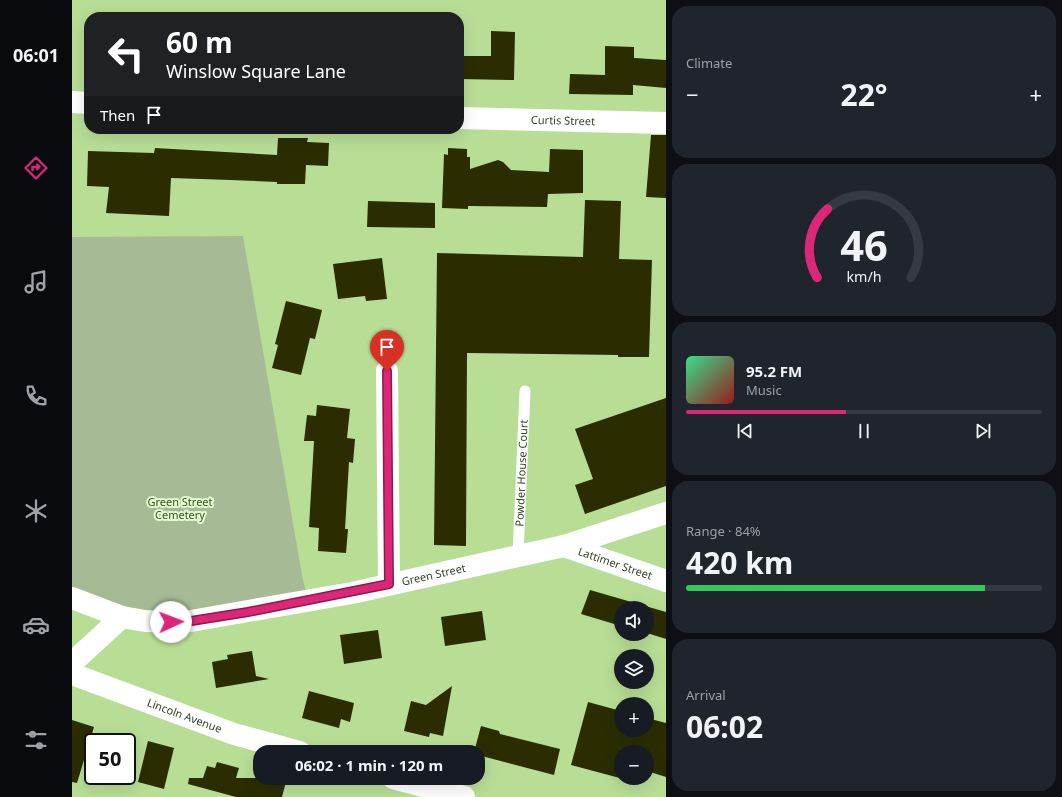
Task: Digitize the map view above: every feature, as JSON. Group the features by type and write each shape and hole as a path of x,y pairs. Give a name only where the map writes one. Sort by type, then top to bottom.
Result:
{"street":[{"path":"72,102 84,103"},
{"name":"Curtis Street","path":"464,118 666,123"},
{"path":"387,371 389,584"},
{"name":"Green Street","path":"72,598 122,617 145,621 185,622 308,601 564,546 666,513"},
{"name":"Lattimer Street","path":"564,546 666,581"},
{"path":"72,663 122,617"},
{"name":"Lincoln Avenue","path":"72,674 234,734 274,745"},
{"path":"419,785 464,797"}],"lane":[{"name":"Powder House Court","path":"518,556 525,391"}],"green space":[{"name":"Green Street Cemetery","path":"243,236 302,575 308,601 157,622 72,598 72,237"}],"building":[{"path":"491,31 515,32 514,80 464,79 464,56 491,56"},
{"path":"605,46 634,47 634,58 666,60 666,88 633,85 633,95 569,94 570,74 605,75"},
{"path":"651,135 666,135 666,198 646,197"},
{"path":"278,138 308,138 307,142 329,143 328,166 306,165 305,184 277,184 277,182 171,178 169,216 106,213 109,187 87,186 88,151 154,153 155,148 277,155"},
{"path":"448,148 467,149 467,157 470,157 470,169 498,160 503,162 511,170 549,172 550,149 583,150 583,193 548,194 547,207 468,206 468,209 442,208 444,154 448,155"},
{"path":"585,200 621,201 619,259 652,260 649,357 618,357 618,355 467,353 466,546 434,545 437,253 583,257"},
{"path":"368,201 435,203 435,228 367,227"},
{"path":"382,258 387,299 366,301 365,296 338,299 333,264"},
{"path":"286,301 322,310 315,339 310,338 301,375 272,368 278,345 275,344"},
{"path":"666,398 666,486 585,514 575,485 593,479 575,429"},
{"path":"317,405 350,409 347,438 355,439 353,463 349,462 345,529 348,529 346,553 318,551 319,528 309,527 314,441 304,441 307,415 316,416"},
{"path":"590,590 628,601 614,601 614,624 581,614"},
{"path":"654,609 666,612 666,639 654,635"},
{"path":"482,611 486,640 445,646 441,617"},
{"path":"378,630 382,658 344,664 340,635"},
{"path":"252,651 256,676 269,679 216,688 212,662 228,659 227,655"},
{"path":"452,686 443,736 430,733 429,737 404,731 411,701 426,705"},
{"path":"309,691 354,703 350,722 341,719 339,728 302,718"},
{"path":"588,702 614,709 614,737 654,737 654,720 666,723 666,777 654,773 654,745 614,745 614,776 571,765"},
{"path":"72,720 94,727 92,733 84,733 84,760 77,783 72,782"},
{"path":"481,726 499,731 500,734 560,749 554,775 485,757 485,745 476,745"},
{"path":"148,741 174,748 164,789 138,782"},
{"path":"217,762 239,768 236,778 253,778 253,785 285,785 282,797 236,797 188,784 189,778 203,778 207,766 215,768"}],"route":[{"path":"171,622 185,622 248,612 352,593 389,584 387,371"}]}
